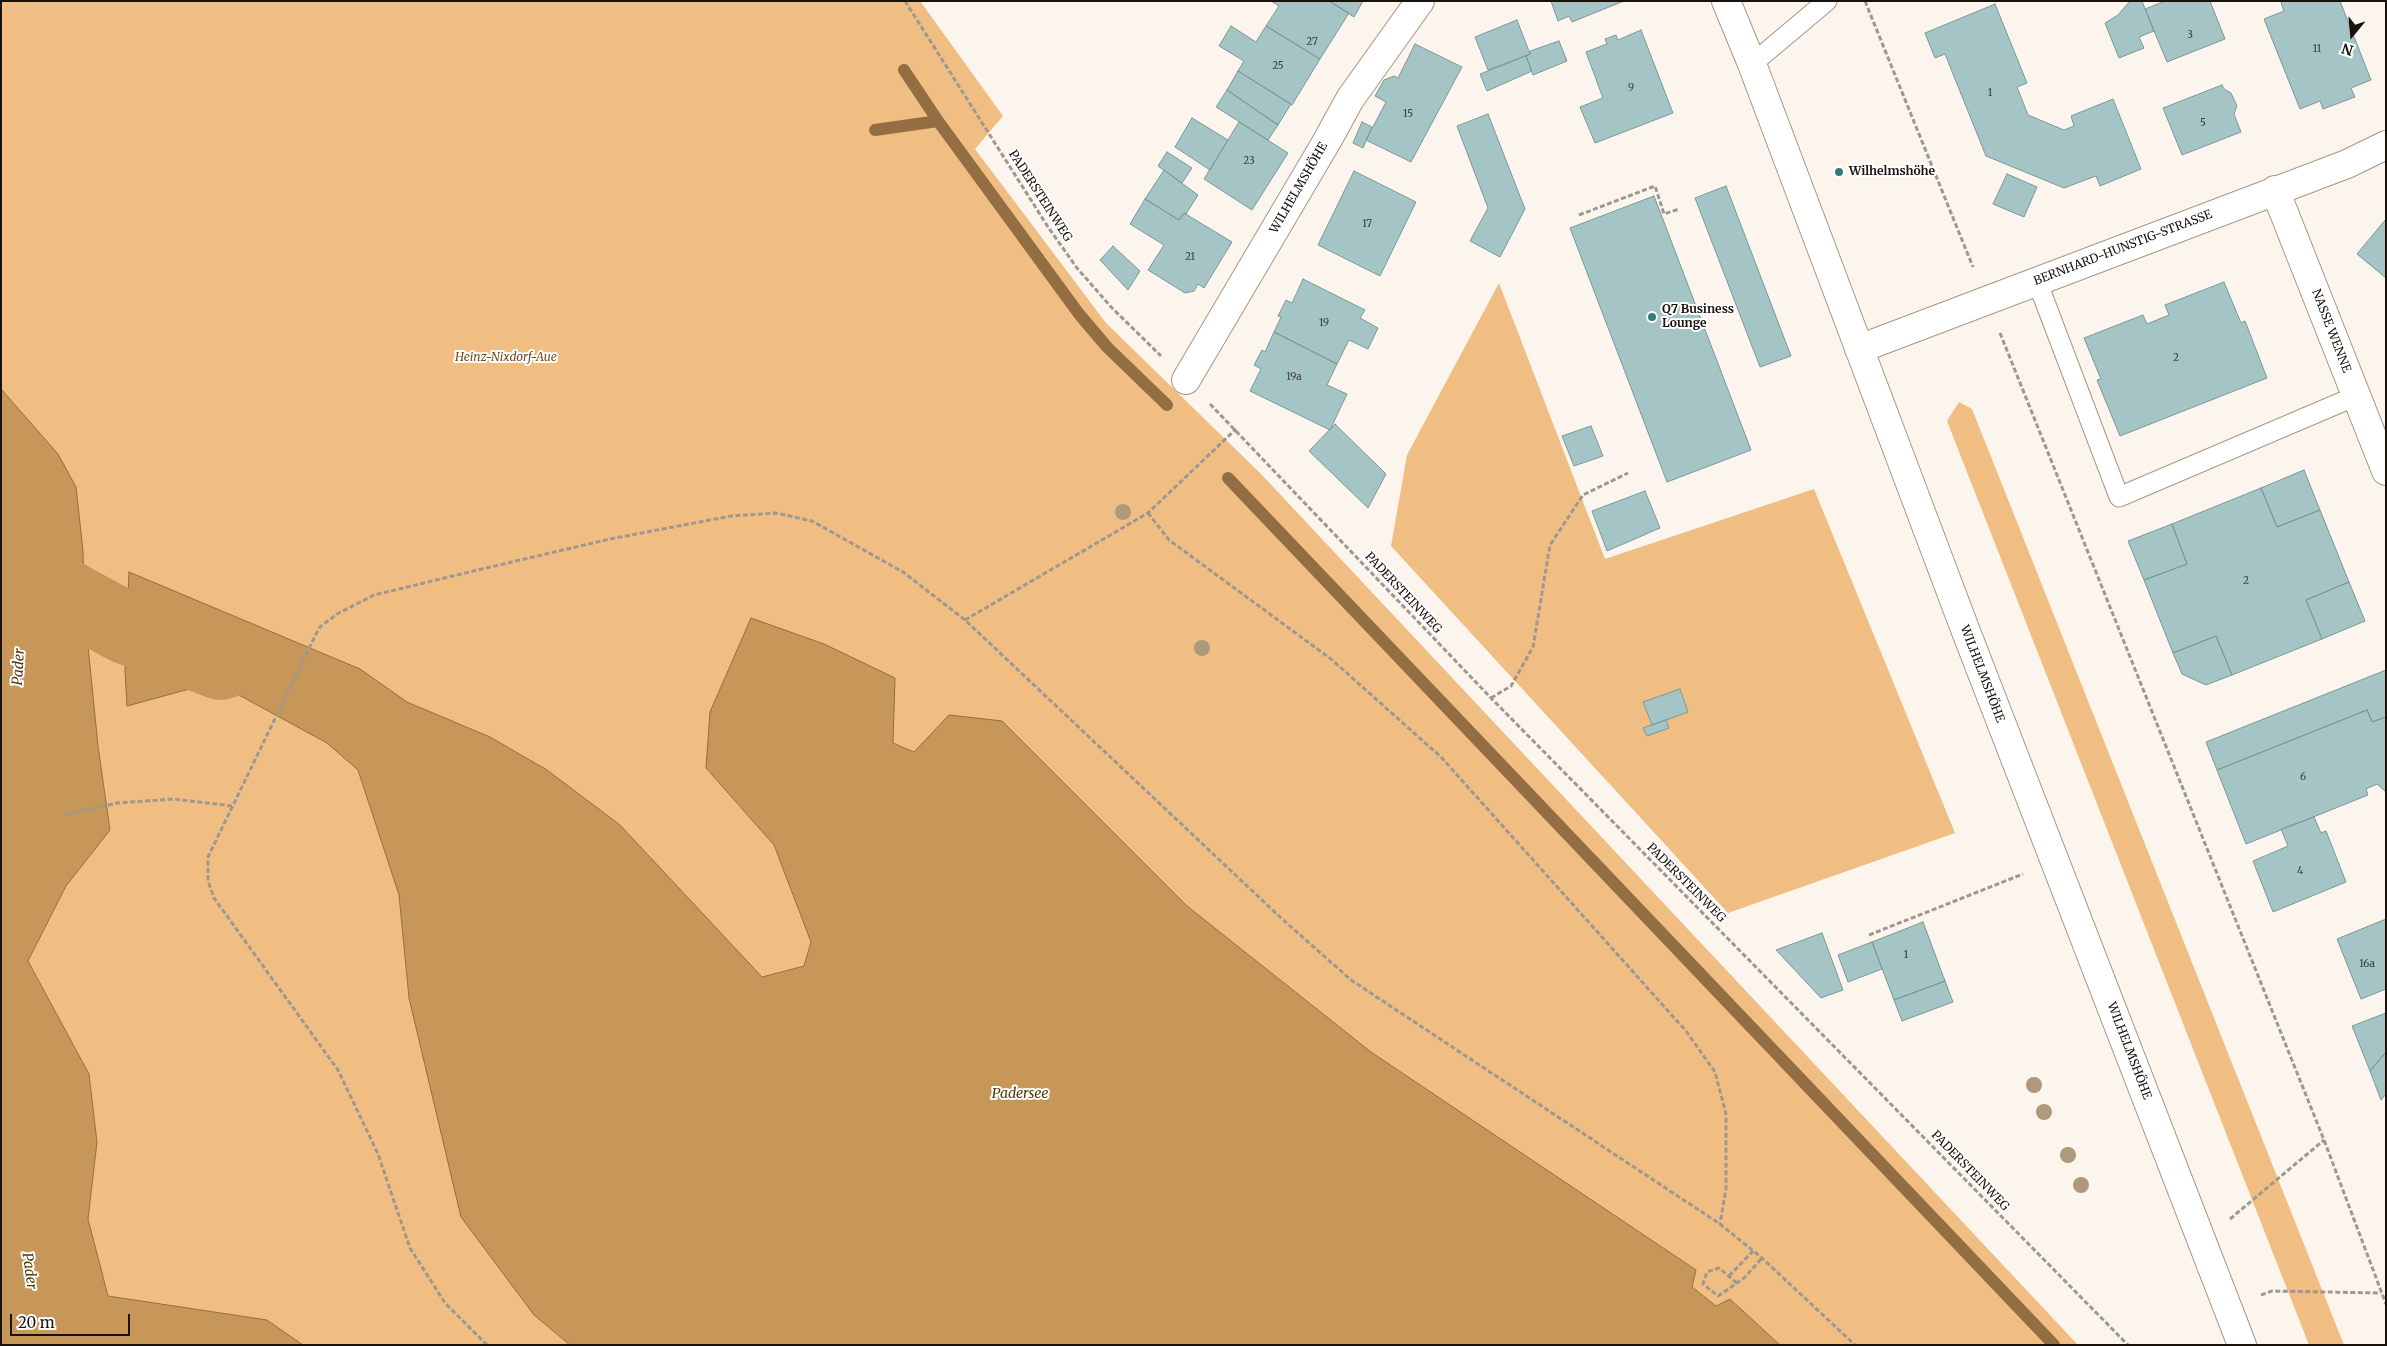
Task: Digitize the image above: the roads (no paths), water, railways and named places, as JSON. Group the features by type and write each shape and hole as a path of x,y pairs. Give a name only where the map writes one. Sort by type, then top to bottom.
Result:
{"main road":[{"name":"WILHELMSHÖHE","path":"1186,380 1327,141 1350,98 1420,1"},
{"name":"WILHELMSHÖHE","path":"1726,1 1752,64 1965,629 2242,1345"},
{"name":"BERNHARD-HUNSTIG-STRASSE","path":"1859,349 2347,164 2386,144"},
{"name":"NASSE WENNE","path":"2276,190 2386,471"}],"lane":[{"path":"1752,64 1827,1"},
{"path":"2037,281 2119,497 2356,396"}],"water":[{"name":"Pader","path":"1,389 58,454 76,487 83,551 85,616 98,746 110,830 66,886 28,961 89,1074 97,1142 88,1219 108,1296 267,1320 303,1345 1,1345"},
{"name":"Padersee","path":"129,572 360,669 407,702 490,737 547,770 620,825 762,977 804,966 811,942 774,845 706,768 710,712 751,618 824,644 895,678 893,743 914,752 949,715 1002,721 1187,906 1371,1052 1696,1270 1692,1287 1716,1306 1730,1299 1780,1345 570,1345 534,1315 461,1217 409,998 399,895 358,770 327,743 215,682 127,706 125,671"}],"waterway":[{"path":"904,70 938,121"},
{"path":"875,130 938,121 1079,314 1107,347 1167,405"},
{"path":"1228,478 2054,1345"},
{"path":"15,564 126,628 221,664"}],"place":[{"name":"Wilhelmshöhe","path":"1839,172"},
{"name":"Q7 Business Lounge","path":"1652,317"}],"park label":[{"name":"Heinz-Nixdorf-Aue","path":"506,358"}]}
